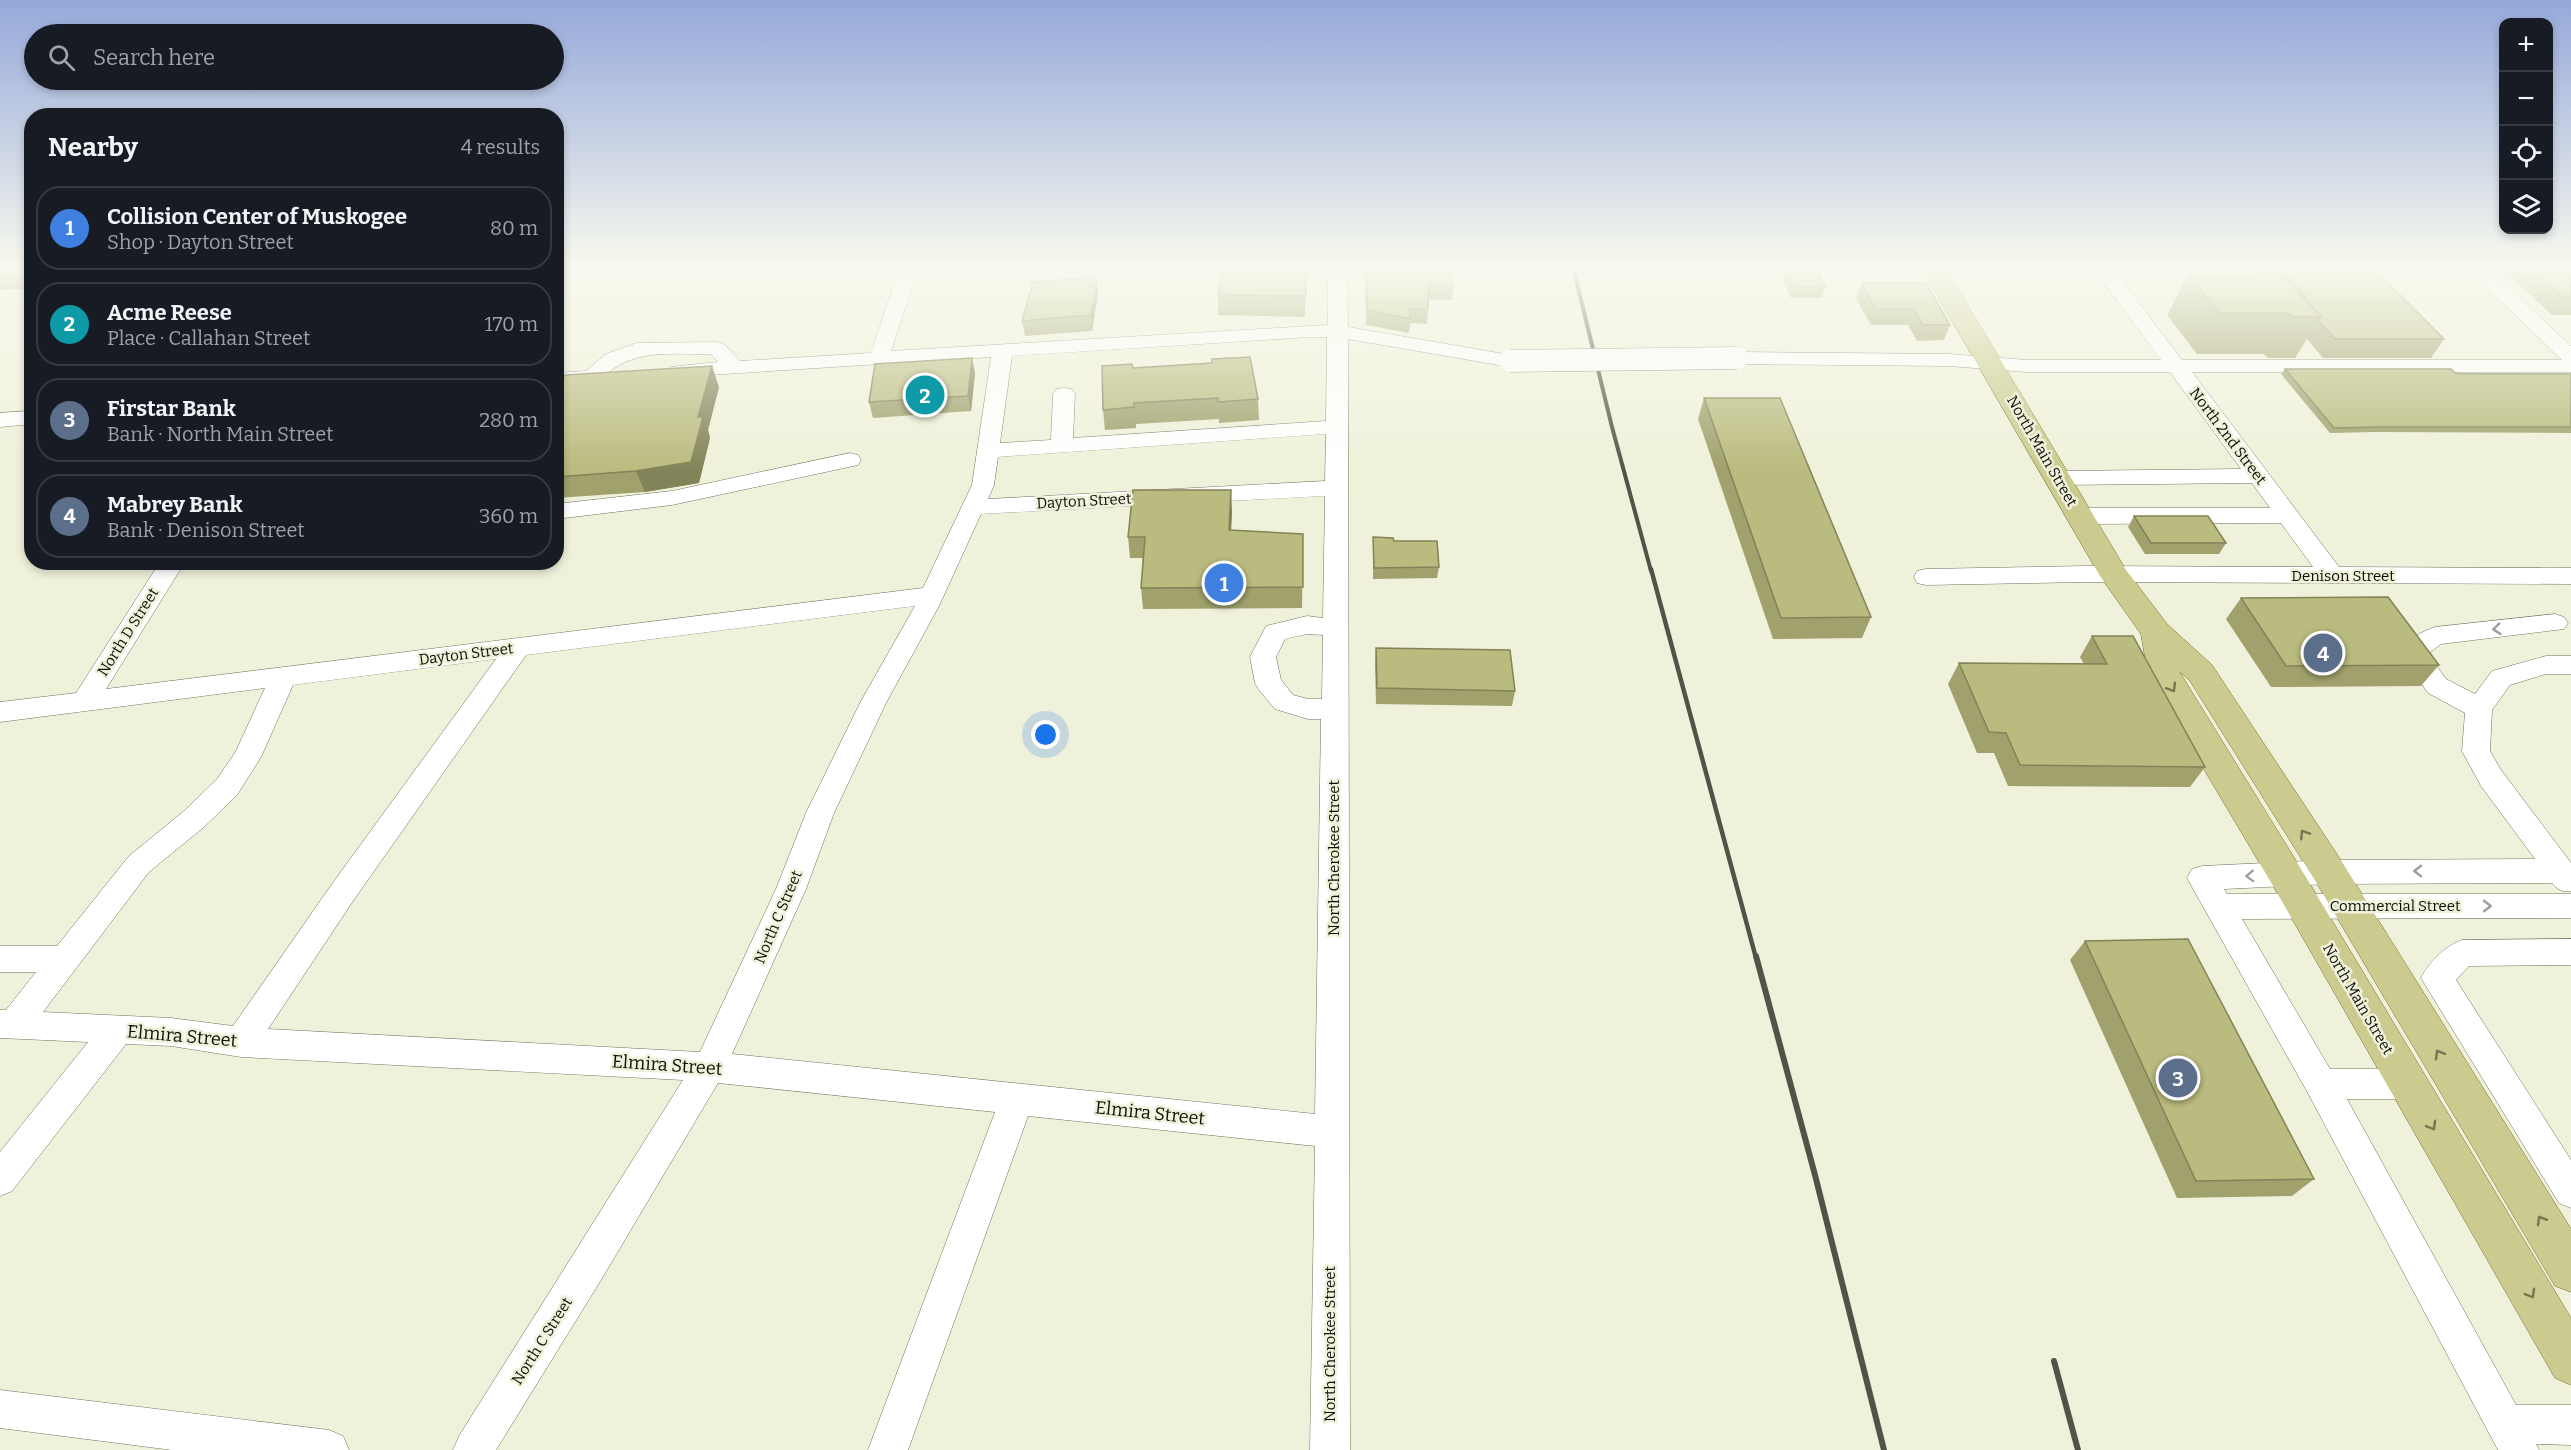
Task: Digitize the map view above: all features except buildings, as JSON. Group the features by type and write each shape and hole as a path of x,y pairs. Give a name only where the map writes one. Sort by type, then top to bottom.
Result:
{"main road":[{"name":"North Main Street","path":"1974,335 2115,576 2156,632 2201,672 2329,872 2571,1270"},
{"name":"North Main Street","path":"2156,632 2164,675 2294,890 2571,1362"}],"street":[{"path":"879,358 887,335"},
{"path":"657,373 1276,335"},
{"name":"North Cherokee Street","path":"1330,1450 1338,335"},
{"path":"1359,335 1510,361 1737,358 1949,360 2027,366 2571,366"},
{"name":"North 2nd Street","path":"2153,335 2333,576"},
{"path":"2547,335 2571,357"},
{"path":"2300,346 2316,366"},
{"path":"591,377 613,358 637,349 717,348 735,368"},
{"name":"North C Street","path":"473,1450 588,1267 709,1066 791,889 820,813 874,701 932,595 983,486 1002,351"},
{"path":"564,379 624,375"},
{"path":"1062,446 1064,394"},
{"path":"0,420 24,418"},
{"path":"988,451 1337,427"},
{"path":"564,511 672,498 850,460"},
{"path":"2058,478 2259,476"},
{"name":"Dayton Street","path":"974,507 1338,488"},
{"path":"2079,516 2288,515"},
{"name":"North D Street","path":"84,702 168,570"},
{"name":"Denison Street","path":"1926,577 2087,574 2115,576 2571,576"},
{"name":"Dayton Street","path":"0,712 932,595"},
{"path":"2479,708 2437,686 2413,652 2435,636 2555,623"},
{"path":"1335,709 1308,709 1284,702 1268,683 1263,657 1275,632 1307,626 1336,628"},
{"path":"241,1042 285,974 376,844 518,647"},
{"path":"2566,879 2475,751 2479,708 2501,678 2547,665 2571,665"},
{"path":"7,1024 65,959 139,864 194,819 227,787 247,757 283,677"},
{"path":"2294,890 2329,872 2566,879"},
{"name":"Commercial Street","path":"2321,1084 2219,907 2294,890 2350,907 2571,906"},
{"path":"2571,952 2462,953 2437,978 2571,1191"},
{"path":"0,959 65,959"},
{"name":"Elmira Street","path":"7,1024 171,1032 241,1042 709,1066 1332,1132"},
{"path":"0,1179 118,1030"},
{"path":"2408,1084 2321,1084 2512,1437 2571,1425"},
{"path":"888,1450 1017,1099"},
{"path":"0,1409 329,1450"}],"railway":[{"path":"1589,335 1651,571"},
{"path":"1651,569 1756,958"},
{"path":"1756,956 1815,1175 1884,1450"},
{"path":"2054,1361 2078,1450"}],"place":[{"name":"Acme Reese","path":"925,395"},
{"name":"Collision Center of Muskogee","path":"1224,583"},
{"name":"Mabrey Bank","path":"2323,653"},
{"name":"Firstar Bank","path":"2178,1078"}]}
